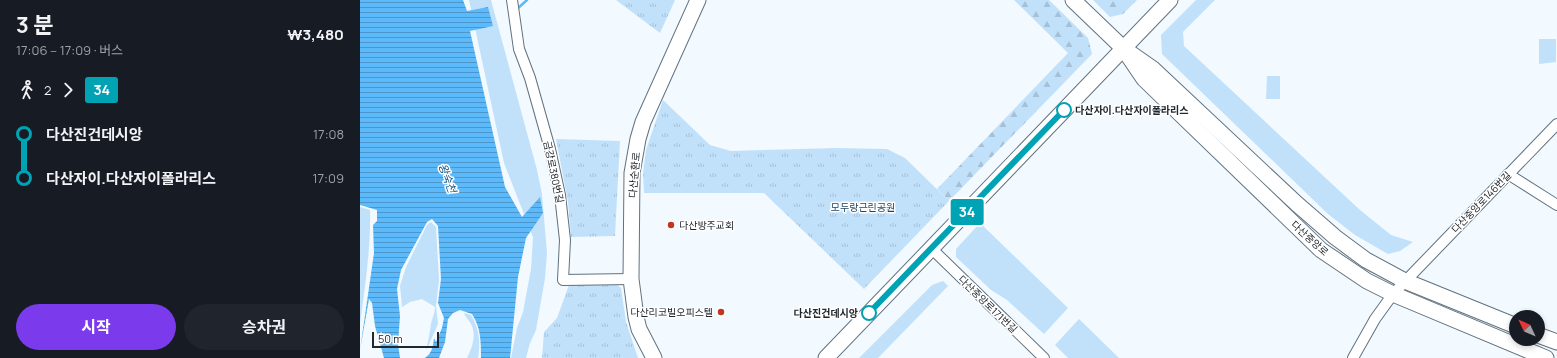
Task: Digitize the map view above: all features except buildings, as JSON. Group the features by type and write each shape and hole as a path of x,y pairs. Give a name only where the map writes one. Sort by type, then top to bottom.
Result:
{"street":[{"name":"금강로380번길","path":"512,0 519,49 530,78 550,149 560,195 565,240 563,280 629,278"},
{"name":"다산순환로","path":"654,358 639,330 629,278 625,173 630,137 637,114 689,0"},
{"name":"다산순환로","path":"644,358 633,333 628,315 634,161 643,122 698,0"},
{"name":"다산중앙로","path":"1073,0 1123,48 1153,69 1291,199 1335,238 1366,260 1405,281 1509,323"},
{"path":"826,358 1170,0"},
{"name":"다산중앙로","path":"1123,48 1144,79 1322,250 1367,280 1393,294 1546,358"},
{"name":"다산중앙로146번길","path":"1353,358 1375,319 1393,294 1557,124"},
{"path":"1508,174 1557,205"},
{"name":"다산중앙로171번길","path":"932,249 1044,358"},
{"path":"1545,338 1557,342"}],"green space":[{"path":"469,0 491,0 537,170 542,194 547,253 545,278 536,330 530,343 526,358 511,358 517,328 523,312 531,269 533,237 504,163"},
{"path":"616,0 675,0 660,33"},
{"path":"1014,0 1049,0 1088,38 1092,54 949,201 937,189 1068,53"},
{"path":"1093,0 1137,0 1123,14 1110,17"},
{"path":"1196,0 1215,0 1183,32 1184,46 1360,210 1391,235 1413,242 1400,251 1388,254 1355,235 1328,214 1162,54 1161,35"},
{"path":"1539,39 1556,39 1556,62 1539,64"},
{"path":"1267,76 1280,76 1280,99 1266,99"},
{"name":"모두랑근린공원","path":"663,100 710,145 731,151 837,148 887,149 905,158 949,201 864,289 764,193 644,193 643,173 646,150"},
{"path":"556,139 620,141 615,236 571,237 568,202"},
{"path":"360,207 370,210 370,238 360,324"},
{"path":"431,222 436,227 439,280 436,306 438,324 426,351 435,307 422,299 410,302 402,307 400,286 406,267 427,225"},
{"path":"980,223 1068,308 1044,334 1007,300 991,290 956,257 956,249"},
{"path":"943,281 948,286 878,358 859,358 932,285"},
{"path":"616,284 621,288 626,322 638,358 542,358 544,332 557,318 569,285"},
{"path":"464,313 471,315 478,330 478,358 467,358 472,346 474,333 471,324"},
{"path":"1079,319 1119,358 1068,358 1055,345"}],"water":[{"name":"왕숙천","path":"360,0 463,0 467,11 488,7 493,26 470,31 505,187 522,217 540,197 543,213 526,238 518,277 510,358 481,358 480,335 475,319 472,314 460,310 453,313 448,319 445,342 439,358 425,358 432,350 434,338 436,342 442,328 444,318 438,303 441,279 438,226 432,219 427,222 401,270 397,289 400,316 398,344 400,358 384,358 375,326 372,303 369,299 360,350 374,253 373,225 377,221 377,210 360,205"}],"waterway":[{"path":"517,9 527,0"}],"bus line":[{"name":"34","path":"869,313 1064,110"}],"place":[{"name":"다산자이.다산자이폴라리스","path":"1064,110"},
{"name":"다산방주교회","path":"671,225"},
{"name":"다산리코빌오피스텔","path":"721,312"},
{"name":"다산진건데시앙","path":"869,313"}]}
